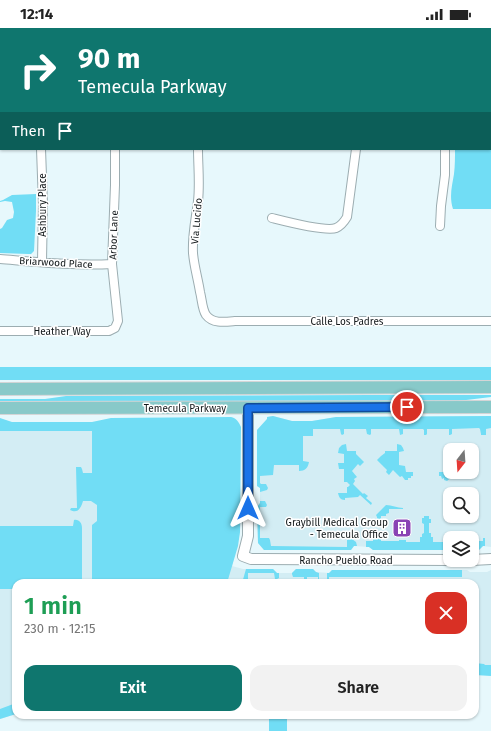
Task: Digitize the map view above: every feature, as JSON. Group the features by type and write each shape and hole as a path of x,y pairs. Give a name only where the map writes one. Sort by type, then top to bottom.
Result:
{"main road":[{"name":"Temecula Parkway","path":"0,390 491,387"},
{"name":"Temecula Parkway","path":"0,408 491,408"}],"street":[{"name":"Ashbury Place","path":"41,150 43,204 42,262"},
{"name":"Arbor Lane","path":"115,150 112,264 118,321"},
{"name":"Via Lucido","path":"198,150 198,200 193,237 193,252 206,315"},
{"path":"272,218 326,229 336,228 343,224 347,217 356,150"},
{"path":"440,226 446,150"},
{"name":"Briarwood Place","path":"0,259 96,265 112,264"},
{"name":"Calle Los Padres","path":"206,315 212,320 221,322 491,321"},
{"name":"Heather Way","path":"0,331 109,331 114,328 118,321"},
{"name":"Rancho Pueblo Road","path":"248,408 248,536 243,556 251,559 443,560"},
{"path":"479,560 491,560"}],"shaded area":[{"path":"455,150 491,150 491,209 453,209 451,196"},
{"path":"36,194 34,251 31,254 0,253 0,229 7,220 13,218 14,212 12,202 0,201 12,195"},
{"path":"0,367 491,367 491,380 0,380"},
{"path":"491,395 491,397 458,401 0,401 0,399 45,399 66,396"},
{"path":"273,416 292,421 312,421 336,417 491,416 491,547 483,546 479,550 479,531 443,531 443,550 373,550 369,547 354,546 351,550 264,550 258,543 257,507 260,503 260,488 257,486 257,430 267,419 267,417"},
{"path":"273,416 292,421 312,421 336,417 491,416 491,428 486,429 486,435 481,435 479,428 452,429 452,434 450,435 449,429 427,429 427,434 424,435 423,429 403,429 403,434 400,435 399,429 371,429 370,435 367,434 366,429 344,429 344,434 342,435 340,429 313,429 313,436 303,436 303,461 309,462 305,470 299,471 299,465 274,465 273,475 260,476 260,483 266,484 268,488 267,490 260,492 260,488 257,486 257,430 267,419 267,417"},
{"path":"231,417 237,420 241,427 240,532 238,546 228,579 92,579 92,525 97,521 97,505 91,501 83,501 79,510 70,510 71,508 77,508 76,467 81,467 83,473 92,473 92,431 0,431 0,418 12,422 92,422 111,418"},
{"path":"240,430 240,532 232,566 243,569 273,569 277,573 292,573 296,569 313,569 316,572 329,573 332,570 467,570 470,572 487,572 491,570 491,671 479,670 479,579 12,579 12,715 0,719 0,431"},
{"path":"346,444 347,451 356,451 356,454 364,462 360,466 358,464 352,471 357,477 354,479 355,481 353,484 363,494 364,493 368,496 366,498 372,503 371,505 360,495 358,497 345,498 345,500 341,499 339,496 338,493 347,493 347,487 350,485 347,482 344,482 344,469 339,469 338,463 344,463 344,454 338,453 339,448"},
{"path":"397,444 401,445 404,451 399,452 399,465 405,466 406,472 413,472 413,476 408,478 408,480 405,480 402,476 400,477 393,470 389,475 386,472 387,470 377,460 385,453 385,451 397,451"},
{"path":"439,472 443,472 443,478 439,476"},
{"path":"260,501 265,501 267,505 266,507 260,507 260,538 269,538 271,546 347,547 347,540 352,539 356,542 357,546 354,546 351,550 264,550 258,543 257,507"},
{"path":"386,505 403,509 389,509 389,513 386,514 386,516 381,516 381,522 377,523 376,515"},
{"path":"424,516 429,516 429,519 431,519 431,523 429,523 429,533 431,533 431,537 433,537 433,542 443,542 443,550 373,550 366,547 366,541 373,541 373,534 381,534 381,541 406,540 406,542 420,542 420,537 422,537 422,534 424,533 422,518 424,518"},
{"path":"74,520 76,520 81,523 82,526 82,579 12,579 12,589 0,589 0,526 73,526"},
{"path":"483,538 485,538 485,546 479,550 479,541 483,541"},
{"path":"246,569 273,569 279,573 279,578 277,579 275,579 274,573 248,573 248,579 243,579"},
{"path":"296,569 313,569 319,573 319,579 318,577 307,577 307,579 304,579 304,577 293,577 292,573"},
{"path":"332,570 462,570 462,577 329,577 329,579 327,579 327,573"},
{"path":"479,663 491,665 491,676 479,675"},
{"path":"12,704 12,715 0,719 0,709"},
{"path":"269,719 287,719 287,731 269,731"}],"place":[{"name":"Graybill Medical Group - Temecula Office","path":"402,528"}],"route":[{"path":"248,508 248,408 407,407"}]}
